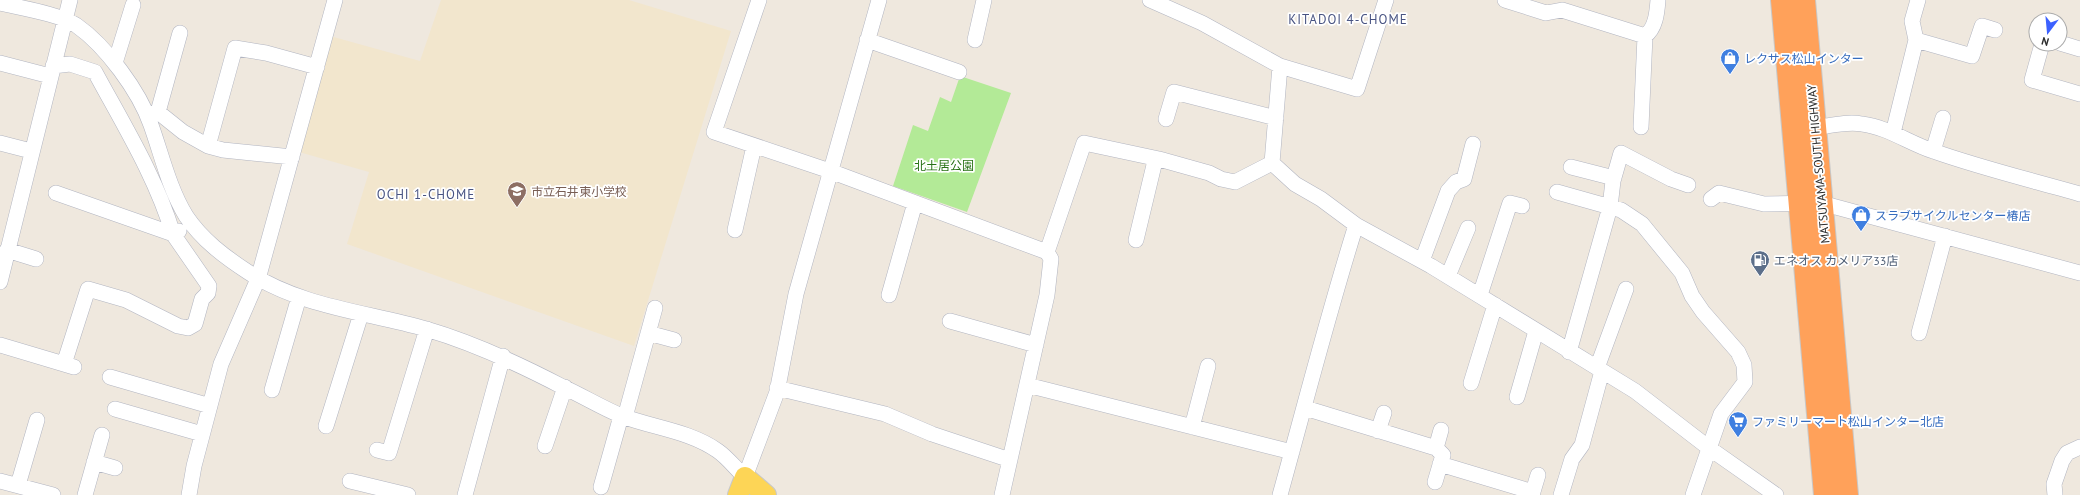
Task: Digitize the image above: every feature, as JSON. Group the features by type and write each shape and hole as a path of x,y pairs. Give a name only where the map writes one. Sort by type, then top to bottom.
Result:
{"highway":[{"name":"MATSUYAMA-SOUTH HIGHWAY","path":"1782,0 1811,203 1847,495"},
{"name":"MATSUYAMA-SOUTH HIGHWAY","path":"1804,0 1814,128 1811,203 1825,495"}],"main road":[{"path":"742,486 766,495"}],"street":[{"path":"0,282 31,151 70,0"},
{"path":"189,495 202,434 221,364 258,279 336,0"},
{"path":"759,0 714,132 830,171 1048,252"},
{"path":"742,486 757,449 777,388 796,294 879,0"},
{"path":"974,40 984,0"},
{"path":"1150,0 1202,23 1280,66 1357,89 1386,0"},
{"path":"1505,0 1546,13 1562,10 1646,36"},
{"path":"1641,127 1646,36 1651,32 1657,11 1658,0"},
{"path":"1893,133 1916,40 1912,21 1918,0"},
{"path":"0,3 64,20 76,26 115,63 153,114 172,189 192,223 201,235 224,256 258,279 299,297 361,314 427,329 503,356 623,416 692,437 719,452 742,486"},
{"path":"115,63 133,5"},
{"path":"1916,40 1972,56 1982,26 1996,30"},
{"path":"153,114 180,33"},
{"path":"867,40 959,72"},
{"path":"2068,45 2080,49"},
{"path":"208,146 235,48 266,53 317,68"},
{"path":"2040,52 2032,80 2080,94"},
{"path":"0,63 51,71 70,64 96,72 142,159 168,218 173,234 209,286 208,293 202,299 195,324 188,328 178,326 126,300 88,289 69,365 0,345"},
{"path":"1272,163 1280,66"},
{"path":"1166,119 1174,92 1276,118"},
{"path":"153,114 208,146 223,150 292,157"},
{"path":"1933,151 1943,118"},
{"path":"1814,128 1854,122 1873,126 1893,133 1908,142 1933,151 2080,194"},
{"path":"0,143 31,151"},
{"path":"1002,495 1047,295 1051,259 1048,252 1084,143 1159,159 1209,172 1221,179 1235,182 1272,163"},
{"path":"1422,260 1448,191 1456,182 1470,181 1473,144"},
{"path":"735,230 754,146"},
{"path":"1569,352 1610,207 1614,178 1621,153 1671,179 1688,185"},
{"path":"1136,240 1154,165 1159,159"},
{"path":"1272,163 1295,184 1320,199 1356,225 1422,260 1569,352 1635,391 1709,448 1776,495"},
{"path":"1571,167 1614,178"},
{"path":"1557,192 1621,210 1642,224 1682,273 1692,296 1703,312 1738,352 1744,365 1745,382 1721,414 1693,495"},
{"path":"1711,199 1720,193 1764,204 1811,203 1945,236 2080,273"},
{"path":"56,194 173,234 192,223"},
{"path":"889,295 915,203"},
{"path":"1480,295 1510,203 1522,206"},
{"path":"1280,495 1305,408 1328,315 1356,225"},
{"path":"1448,276 1468,228"},
{"path":"1919,333 1945,236"},
{"path":"7,250 36,259"},
{"path":"1561,495 1572,459 1582,445 1600,369 1626,289"},
{"path":"272,390 299,297"},
{"path":"1472,383 1495,305"},
{"path":"601,487 655,308"},
{"path":"326,426 329,397 361,314"},
{"path":"950,321 1036,345"},
{"path":"377,450 389,453 427,329"},
{"path":"1516,397 1536,331"},
{"path":"648,333 674,340"},
{"path":"465,495 503,356"},
{"path":"1192,427 1208,366"},
{"path":"110,377 210,406"},
{"path":"1027,385 1292,452"},
{"path":"545,446 564,387"},
{"path":"777,388 885,414 932,434 1010,460"},
{"path":"1305,408 1436,448 1443,456 1435,482"},
{"path":"115,409 202,434"},
{"path":"1378,431 1384,413"},
{"path":"18,485 37,420"},
{"path":"1436,448 1441,430"},
{"path":"85,495 102,435"},
{"path":"2056,495 2054,484 2062,461 2067,453 2080,447"},
{"path":"94,462 115,468"},
{"path":"1440,464 1532,494 1538,475"},
{"path":"0,481 53,495"},
{"path":"350,481 408,495"}],"shaded area":[{"name":"市立石井東小学校","path":"441,0 629,0 731,31 634,346 347,244 369,172 299,152 330,36 420,61"}],"green space":[{"name":"北土居公園","path":"960,76 1011,93 967,212 893,186 913,125 928,131 940,97 951,102"}],"place":[{"name":"レクサス松山インター","path":"1730,75"},
{"name":"市立石井東小学校","path":"517,208"},
{"name":"スラブサイクルセンター椿店","path":"1861,232"},
{"name":"エネオス カメリア33店","path":"1760,277"},
{"name":"ファミリーマート松山インター北店","path":"1738,438"}],"district":[{"name":"KITADOI 4-CHOME","path":"1348,19"},
{"name":"OCHI 1-CHOME","path":"426,194"}]}
